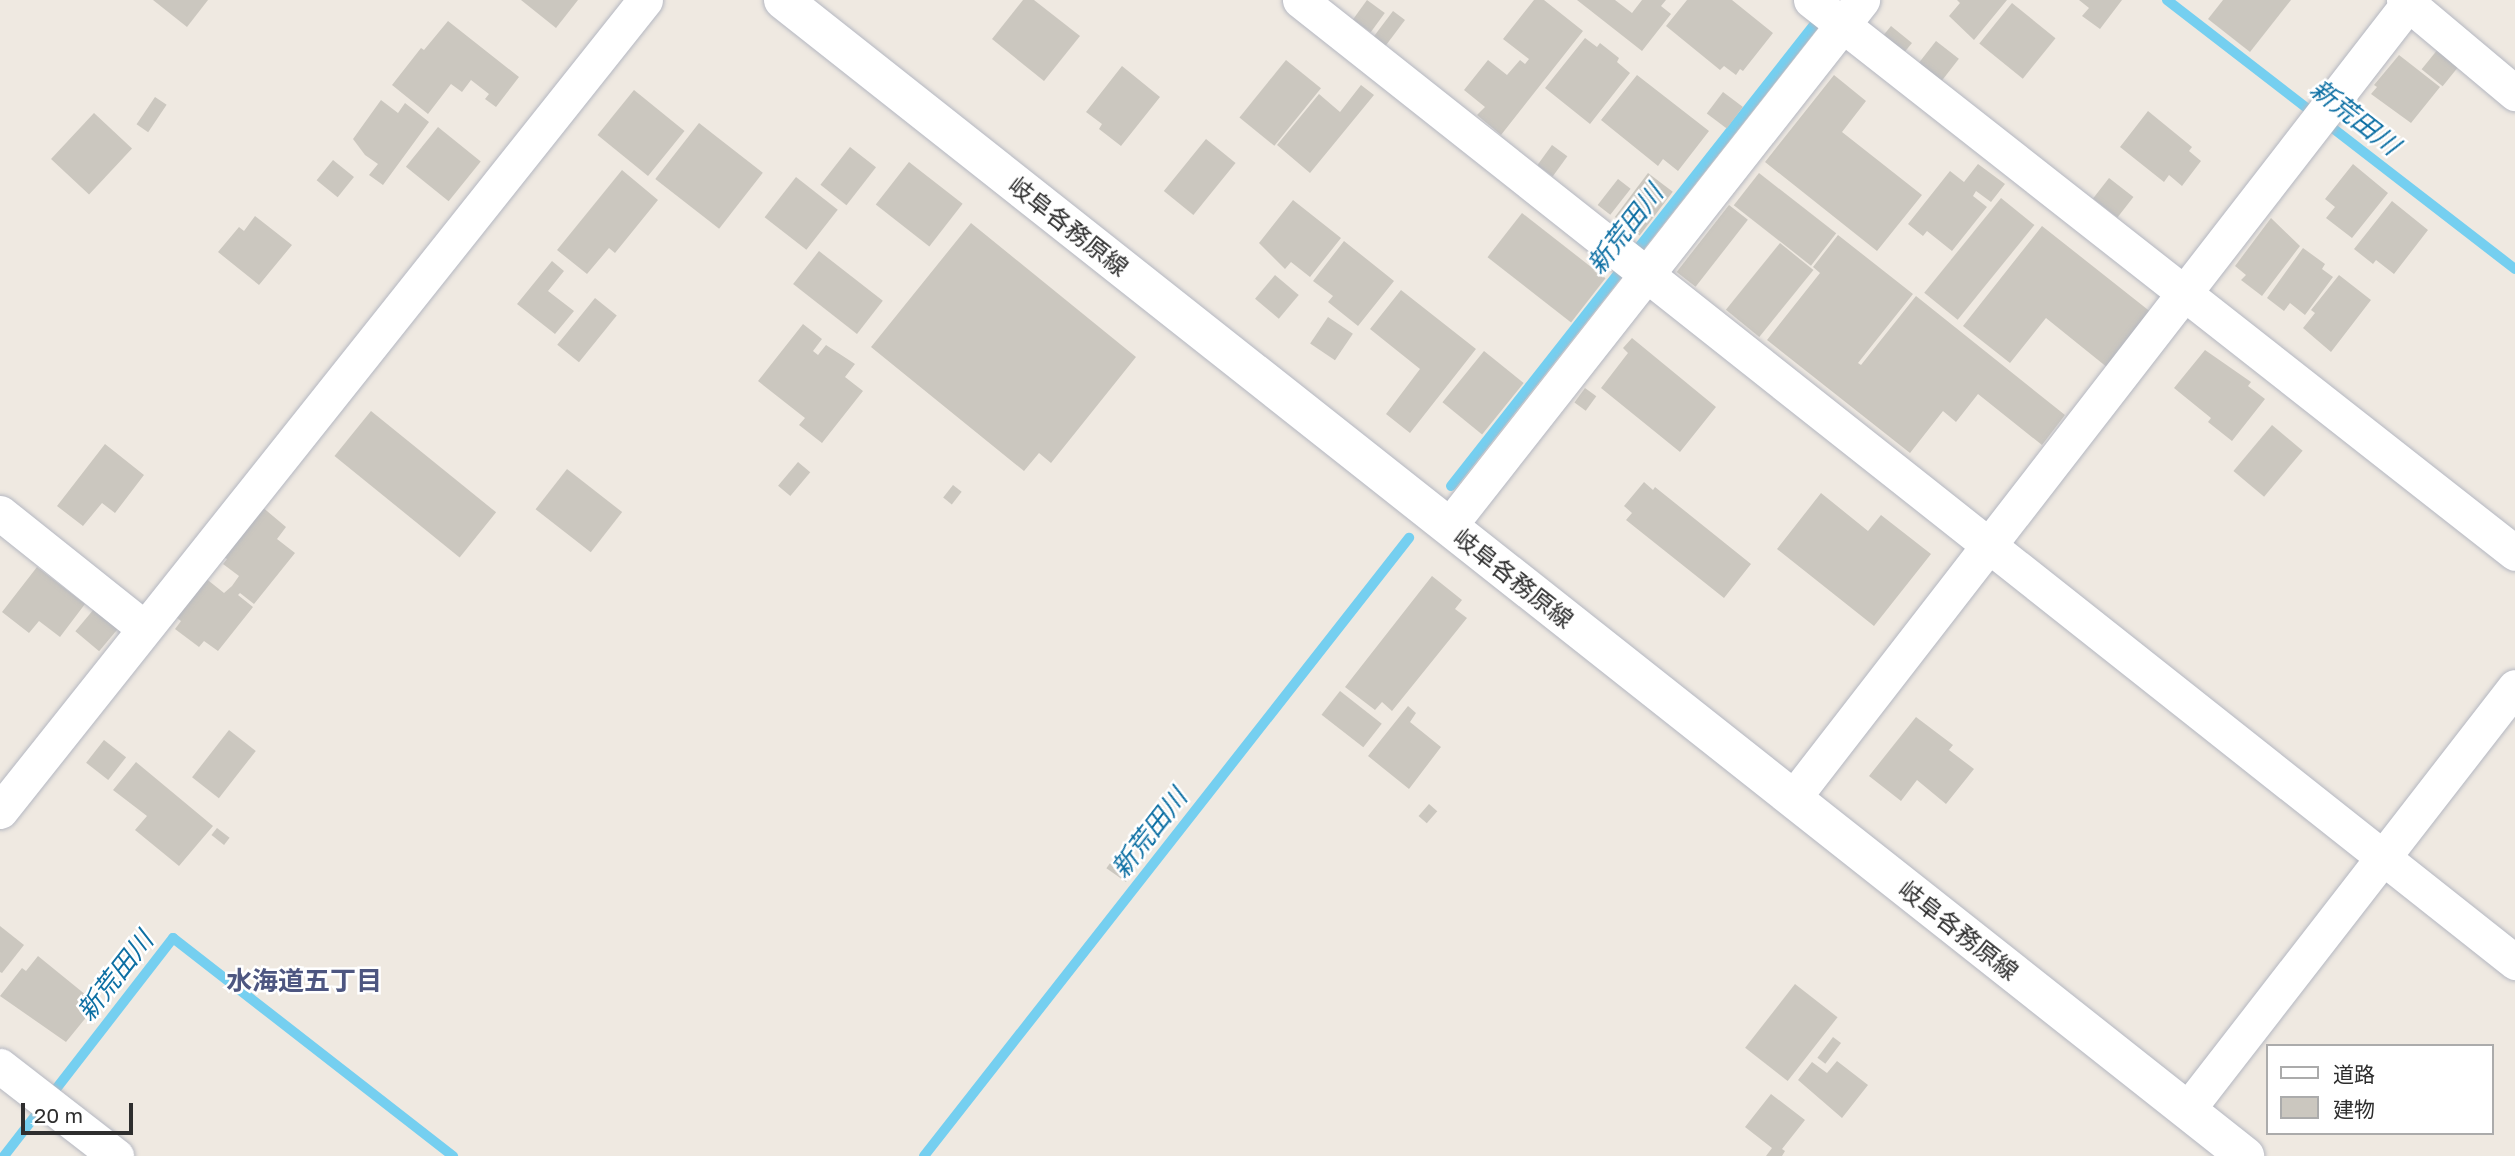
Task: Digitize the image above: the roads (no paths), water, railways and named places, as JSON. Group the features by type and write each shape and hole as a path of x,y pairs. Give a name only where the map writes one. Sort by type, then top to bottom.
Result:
{"main road":[{"name":"岐阜各務原線","path":"783,0 2245,1156"}],"street":[{"path":"0,811 645,0"},
{"path":"1300,0 2515,962"},
{"path":"1811,0 1848,16 2186,295 2515,553"},
{"path":"1793,799 1988,544 2186,295 2407,1 2515,93"},
{"path":"1449,526 1848,16"},
{"path":"0,513 144,628"},
{"path":"2187,1110 2515,687"},
{"path":"13,1076 116,1156"}],"waterway":[{"name":"新荒田川","path":"2167,0 2515,269"},
{"name":"新荒田川","path":"1451,486 1821,16"},
{"name":"新荒田川","path":"924,1156 1409,538"},
{"name":"新荒田川","path":"4,1156 173,938 453,1156"}],"district":[{"name":"水海道五丁目","path":"304,981"}]}
